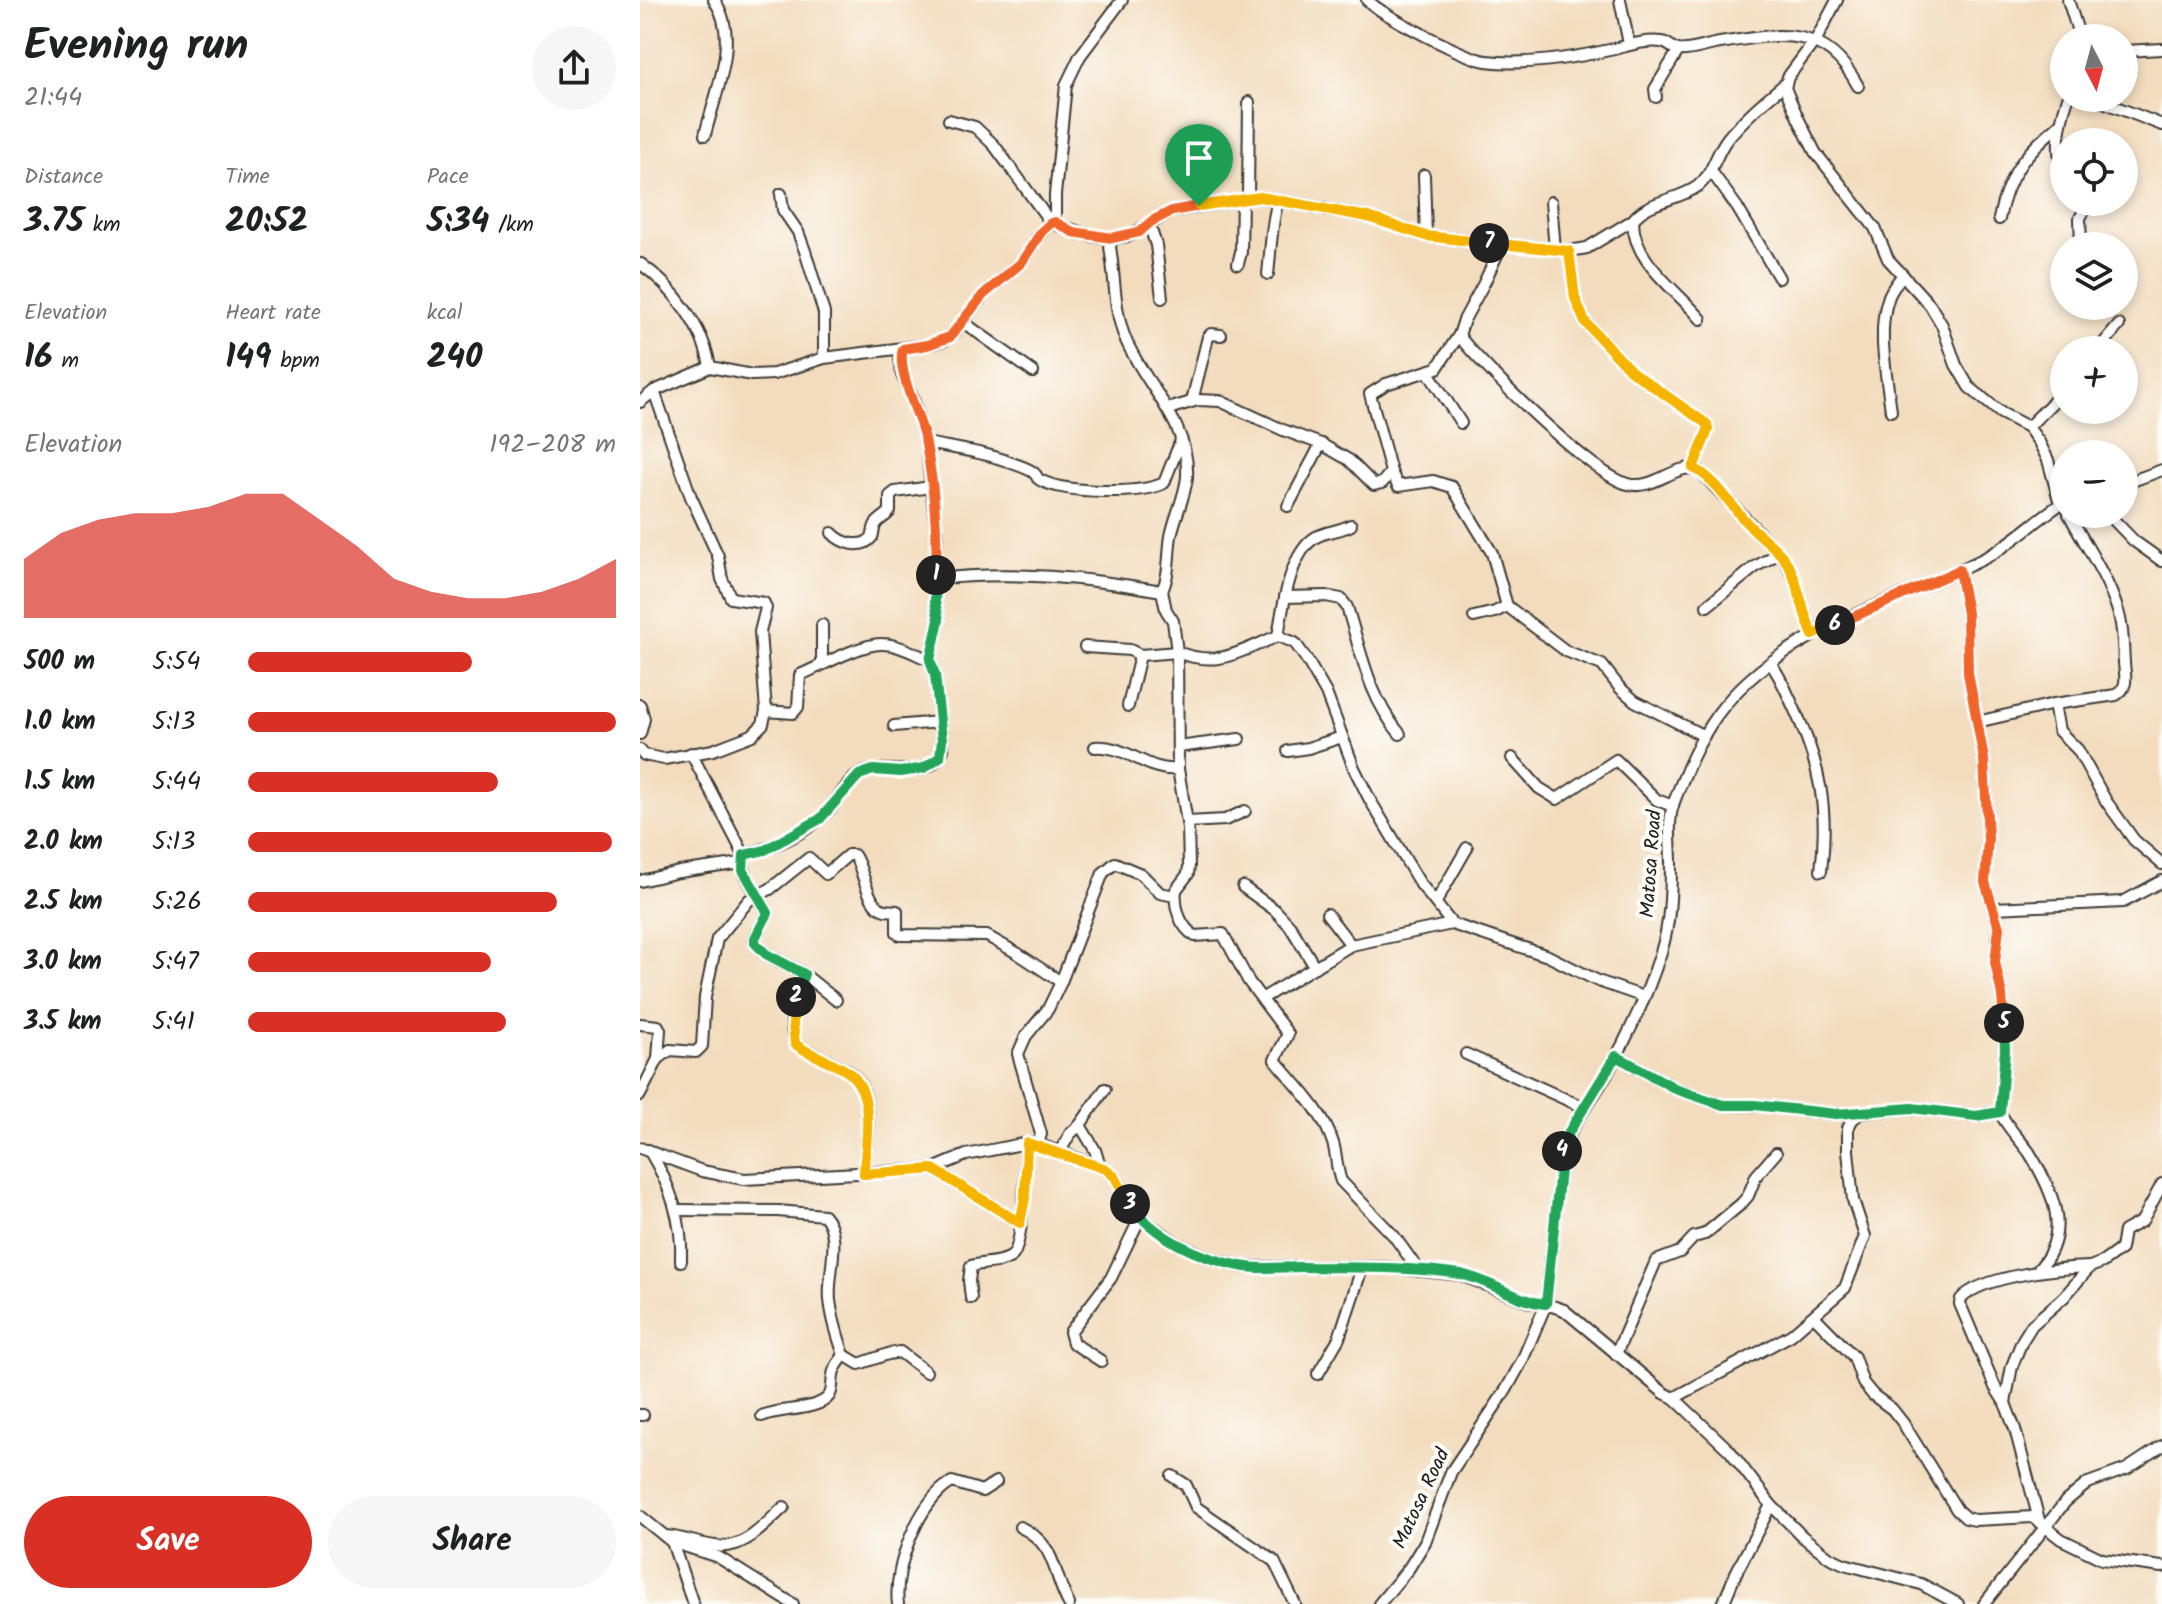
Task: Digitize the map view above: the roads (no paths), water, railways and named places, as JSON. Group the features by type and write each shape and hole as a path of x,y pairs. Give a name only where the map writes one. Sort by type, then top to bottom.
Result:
{"street":[{"path":"705,135 726,44 723,12 714,0"},
{"path":"640,402 654,391 710,367 752,375 774,374 824,358 903,349 945,340 983,295 1021,263 1042,231 1053,222 1066,85 1080,56 1122,0"},
{"path":"1367,0 1393,20 1483,61 1549,59 1629,44 1661,42 1678,51 1740,40 1801,36 1842,60 1858,86"},
{"path":"1620,0 1629,44"},
{"path":"949,120 975,127 994,145 1053,222 1073,232 1112,238 1129,236 1172,211 1245,198 1278,200 1368,217 1426,236 1569,251 1587,248 1633,220 1645,209 1689,192 1711,171 1716,155 1741,122 1785,84 1837,0"},
{"path":"2068,0 2076,24"},
{"path":"2138,50 2162,49"},
{"path":"1656,97 1655,89 1678,51"},
{"path":"1785,84 1815,152 1875,228 1888,259 1915,286 1942,325 1956,365 1969,387 2001,413 2028,427 2050,466"},
{"path":"1238,264 1245,198 1249,102"},
{"path":"2059,128 2063,112"},
{"path":"2129,112 2162,125"},
{"path":"1999,219 2007,182 2036,144 2059,125"},
{"path":"1711,171 1737,207 1779,278"},
{"path":"1424,175 1426,236"},
{"path":"781,194 783,210 798,232 824,313 824,358"},
{"path":"1268,274 1272,244 1270,231 1278,200"},
{"path":"1551,202 1555,250"},
{"path":"1633,220 1632,234 1641,252 1701,319"},
{"path":"1149,224 1156,245 1162,298"},
{"path":"1112,238 1110,247 1120,323 1130,347 1168,409 1181,440 1187,476 1172,536 1164,586 1166,610 1173,621 1177,652 1178,769 1187,822 1189,870 1175,896 1180,915 1188,931 1199,937 1223,934 1249,982 1288,1034 1275,1060 1315,1106 1334,1146 1341,1181 1394,1236 1419,1271"},
{"path":"1502,244 1445,359 1428,372 1386,384 1370,394 1391,472 1400,487 1433,481 1447,484 1456,491 1492,553 1507,606 1566,651 1602,665 1635,701 1704,736"},
{"path":"1459,335 1474,354 1540,418 1586,458 1619,480 1630,485 1644,485 1693,468 1708,430 1707,424 1631,371 1585,322 1575,298 1569,251"},
{"path":"641,264 657,276 697,331 707,348 710,367"},
{"path":"1891,411 1885,315 1889,295 1903,275"},
{"path":"963,322 1033,372"},
{"path":"2110,336 2119,325"},
{"path":"1192,401 1208,337 1211,334 1221,335"},
{"path":"640,881 743,859 765,850 820,819 859,775 873,770 901,772 924,768 940,757 942,740 935,675 930,660 939,620 935,602 937,537 926,443 902,375 900,358 903,349"},
{"path":"1428,372 1461,423"},
{"path":"640,750 653,759 664,759 713,750 752,735 763,724 766,711 760,632 766,608 764,603 731,598 725,590 718,556 691,497 654,391"},
{"path":"1168,409 1192,401 1220,401 1321,444 1349,460 1374,485 1382,483 1391,472"},
{"path":"2028,427 2050,405"},
{"path":"926,443 993,457 1057,485 1090,490 1132,490 1164,483 1181,440"},
{"path":"1288,506 1321,444"},
{"path":"1693,468 1717,488 1747,523 1779,553 1791,570 1803,614 1813,635"},
{"path":"2138,479 2162,470"},
{"path":"832,533 838,539 865,543 871,538 876,524 890,511 890,496 895,492 931,487"},
{"name":"Matosa Road","path":"1384,1603 1425,1542 1451,1472 1506,1390 1546,1304 1562,1152 1569,1132 1616,1056 1644,997 1665,936 1673,806 1704,736 1725,705 1771,664 1813,635 1959,570 2009,544 2050,513"},
{"path":"1278,636 1295,563 1310,541 1351,525"},
{"path":"1977,722 2054,704 2116,695 2123,691 2126,684 2117,609 2109,587 2077,528"},
{"path":"2120,528 2162,561"},
{"path":"1707,606 1755,567 1779,553"},
{"path":"1959,570 1967,613 1968,673 1984,759 1988,829 1985,882 1999,928 1995,962 2002,995 2005,1050 2000,1112 2028,1152 2055,1204 2053,1250 2037,1271"},
{"path":"936,579 1042,575 1164,586"},
{"path":"1285,597 1326,596 1341,599 1347,607 1377,701 1400,734"},
{"path":"1474,617 1507,606"},
{"path":"822,625 822,664"},
{"path":"1085,647 1130,650 1140,655 1177,652 1197,659 1215,660 1278,636 1295,643 1326,693 1342,737 1380,819 1419,882 1452,924"},
{"path":"766,711 789,713 797,710 800,675 877,644 892,646 930,660"},
{"path":"1128,706 1140,655"},
{"path":"1771,664 1804,728 1820,775 1825,816 1821,871"},
{"path":"2054,704 2059,731 2078,750 2106,801 2134,840 2162,864"},
{"path":"640,705 644,719 640,734"},
{"path":"894,726 939,722"},
{"path":"1288,751 1342,737"},
{"path":"1178,747 1239,739"},
{"path":"1095,747 1106,746 1166,771 1178,769"},
{"path":"691,753 743,859 757,896 768,913 755,943 766,954 804,974 836,1000"},
{"path":"1512,758 1539,788 1557,799 1616,760 1657,800 1673,806"},
{"path":"1187,822 1225,820 1245,811"},
{"path":"1436,902 1467,848"},
{"path":"658,1059 670,1050 696,1052 702,1046 705,997 717,939 741,908 806,859 826,874 852,854 857,857 866,889 877,905 883,910 897,911 899,935 987,936 1061,982"},
{"path":"971,1298 971,1266 1012,1257 1016,1250 1033,1144 1041,1134 1018,1054 1026,1036 1048,1009 1061,982 1103,873 1115,863 1151,881 1160,893 1175,896"},
{"path":"1994,908 2123,902 2162,881"},
{"path":"1243,887 1275,910 1290,926 1315,967"},
{"path":"1327,914 1351,945"},
{"path":"1263,998 1351,945 1452,924 1548,956 1598,981 1644,997"},
{"path":"804,974 793,1009 794,1041 802,1049 849,1072 859,1082 866,1106 864,1174"},
{"path":"640,1024 658,1026 658,1059 640,1095"},
{"path":"1466,1054 1585,1108"},
{"path":"1616,1056 1678,1090 1723,1105 1754,1105 1818,1113 1912,1108 1976,1116 2000,1112"},
{"path":"1059,1153 1105,1089"},
{"path":"1674,1398 1782,1340 1838,1295 1850,1280 1865,1236 1853,1200 1848,1151 1848,1128 1860,1113"},
{"path":"1080,1125 1095,1150 1100,1166"},
{"path":"644,1149 702,1171 744,1179 933,1169 966,1155 1033,1144 1100,1166 1115,1177 1140,1218 1178,1244 1207,1257 1242,1267 1362,1268 1461,1275 1529,1302 1564,1310 1674,1398 1730,1451 1771,1505 1803,1537 1836,1561 1921,1584 1958,1604"},
{"path":"644,1149 662,1171 677,1210 682,1236 681,1261"},
{"path":"1616,1354 1656,1261 1680,1252 1694,1237 1705,1234 1741,1204 1756,1176 1776,1153"},
{"path":"933,1169 1020,1223"},
{"path":"2042,1523 2005,1403 1995,1387 1960,1304 1961,1299 1974,1290 2037,1271 2090,1267 2103,1262 2121,1249 2124,1231 2142,1221 2162,1184"},
{"path":"677,1210 778,1211 827,1217 833,1247 830,1304 844,1355 859,1364 900,1352 926,1372"},
{"path":"1101,1361 1073,1343 1070,1332 1111,1278 1140,1218"},
{"path":"2005,1403 2012,1366 2032,1325 2064,1297 2090,1267"},
{"path":"1318,1374 1339,1338 1362,1268"},
{"path":"1814,1316 1854,1357 1863,1383 1903,1423 1952,1503 1966,1518 2012,1516 2042,1523 2061,1539 2102,1559 2162,1567"},
{"path":"762,1416 773,1411 814,1405 828,1398 833,1373 844,1355"},
{"path":"1984,1604 2035,1542 2042,1523 2079,1488 2127,1469 2162,1446"},
{"path":"1172,1476 1186,1485 1196,1507 1274,1561 1295,1604"},
{"path":"898,1604 897,1580 902,1562 928,1502 952,1482 982,1491 996,1482"},
{"path":"1723,1604 1771,1505"},
{"path":"667,1539 730,1546 749,1539 784,1507"},
{"path":"640,1516 667,1539 718,1557 793,1604"},
{"path":"1020,1527 1034,1534 1045,1547 1069,1604"},
{"path":"667,1539 693,1604"}]}
